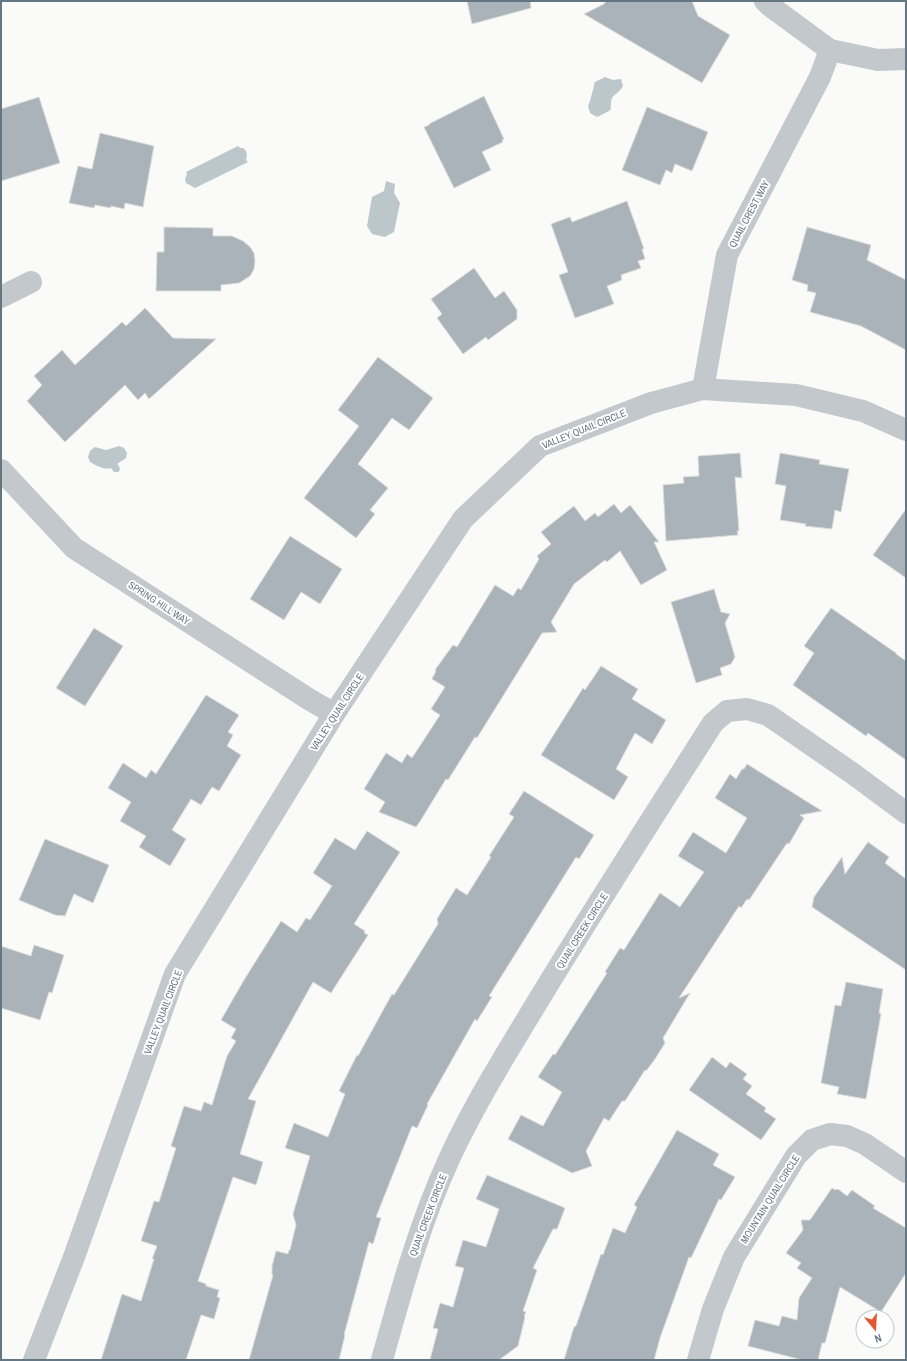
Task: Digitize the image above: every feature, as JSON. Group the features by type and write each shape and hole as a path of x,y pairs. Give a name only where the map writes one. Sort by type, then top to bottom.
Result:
{"street":[{"path":"765,1 830,50 878,60 906,59"},
{"name":"QUAIL CREST WAY","path":"703,389 727,255 820,77 830,50"},
{"path":"1,297 31,282"},
{"name":"VALLEY QUAIL CIRCLE","path":"34,1360 74,1257 175,974 334,714 463,519 540,446 651,403 703,389 796,395 863,411 906,430"},
{"name":"SPRING HILL WAY","path":"1,470 74,548 334,714"},
{"name":"QUAIL CREEK CIRCLE","path":"382,1360 402,1285 423,1223 450,1158 476,1104 563,961 713,722 727,711 747,709 768,715 906,813"},
{"name":"MOUNTAIN QUAIL CIRCLE","path":"698,1360 713,1309 734,1257 796,1156 812,1140 830,1134 847,1136 865,1144 906,1172"}],"shaded area":[{"path":"605,77 613,80 621,79 623,86 611,100 611,109 597,117 590,113 588,106 595,82"},
{"path":"238,146 246,151 246,160 248,162 195,188 186,183 186,172"},
{"path":"386,181 395,184 394,193 400,203 394,232 385,237 372,234 367,226 372,197 384,191"},
{"path":"119,446 124,448 127,453 126,458 117,464 120,470 118,472 114,472 111,468 106,469 90,462 88,457 90,451 95,447 106,450"}],"building":[{"path":"467,1 530,1 531,8 472,24"},
{"path":"606,1 692,1 698,16 730,35 702,83 584,14 604,4"},
{"path":"484,96 504,139 502,140 503,142 482,152 491,170 454,188 424,127"},
{"path":"39,97 60,163 1,181 1,109"},
{"path":"647,107 708,132 692,171 675,164 672,173 666,170 660,185 622,170"},
{"path":"100,133 154,146 143,207 125,203 124,209 95,205 94,208 69,203 78,166 92,169"},
{"path":"627,201 644,249 642,249 645,259 638,261 641,268 621,275 622,280 607,286 614,304 575,318 559,275 568,272 551,224 570,217 572,222"},
{"path":"164,227 213,228 213,236 232,236 243,241 254,253 254,269 250,276 239,283 221,285 221,291 156,291 157,252 164,252"},
{"path":"807,227 871,245 867,260 906,280 906,350 861,326 810,312 816,293 807,291 808,285 792,280"},
{"path":"474,268 495,298 504,291 517,310 517,319 488,340 486,337 463,354 437,318 442,314 431,299"},
{"path":"145,308 173,338 216,339 149,399 145,393 138,400 125,385 65,442 27,401 42,385 34,376 62,350 75,365 122,322 126,326"},
{"path":"378,357 433,398 409,430 392,418 358,464 388,488 370,510 375,514 356,538 304,498 359,426 338,410"},
{"path":"740,453 742,478 735,477 739,531 737,531 738,535 666,541 663,485 684,483 683,477 699,476 698,456"},
{"path":"780,453 820,460 819,464 849,469 841,512 835,510 832,529 805,526 806,524 780,520 786,486 775,484"},
{"path":"614,504 621,513 630,505 659,542 654,542 667,570 641,585 620,551 607,562 605,560 574,584 551,622 557,632 542,633 477,738 475,737 448,780 446,779 416,827 379,812 385,802 364,789 386,753 402,763 407,754 412,758 440,715 431,709 445,687 432,679 436,671 435,670 453,645 457,647 495,585 513,596 518,588 521,590 539,559 537,556 551,544 541,532 574,506 585,521 595,513 598,517"},
{"path":"906,509 906,578 873,555"},
{"path":"290,536 342,569 320,604 301,592 284,620 250,599"},
{"path":"714,589 721,612 730,614 725,623 735,657 731,664 720,668 722,675 696,683 671,602"},
{"path":"831,608 906,661 906,760 868,733 866,736 793,685 814,653 804,646"},
{"path":"94,628 123,646 85,706 56,688"},
{"path":"601,666 638,689 632,699 666,720 652,744 635,733 616,769 628,777 614,800 541,755 583,688 585,690"},
{"path":"206,695 239,715 228,732 233,735 227,746 241,755 219,791 212,787 201,805 191,799 172,830 186,839 170,866 139,847 146,836 120,821 131,802 108,788 123,763 146,778 151,770 156,774"},
{"path":"747,764 822,811 800,815 804,818 789,844 787,843 749,900 747,899 741,908 739,906 679,998 690,993 663,1038 665,1043 655,1059 646,1071 645,1070 625,1101 622,1101 609,1121 604,1118 586,1151 592,1166 572,1173 508,1139 521,1115 543,1126 562,1092 538,1077 553,1054 555,1055 607,973 605,972 620,948 624,950 660,893 680,907 704,872 678,856 693,832 726,853 747,818 715,798 730,774 736,779"},
{"path":"524,791 594,835 579,859 576,857 489,996 492,997 477,1021 475,1019 427,1104 428,1105 417,1128 412,1126 376,1217 381,1218 373,1244 369,1242 344,1335 339,1360 249,1360 273,1275 272,1266 276,1251 288,1254 290,1250 296,1225 293,1214 310,1156 285,1148 294,1123 328,1137 345,1094 339,1091 357,1055 358,1056 392,994 394,995 438,924 437,919 456,888 467,895 491,857 489,856 514,817 509,814"},
{"path":"367,831 400,852 354,924 365,931 364,933 368,935 331,993 313,982 248,1099 256,1101 240,1154 263,1162 256,1185 233,1177 198,1281 206,1284 206,1286 219,1290 217,1297 220,1298 214,1319 201,1315 186,1360 101,1360 122,1294 141,1301 157,1246 141,1241 154,1201 159,1202 176,1148 171,1146 184,1106 201,1111 204,1102 212,1105 227,1056 236,1041 231,1038 236,1029 221,1020 281,921 297,932 306,918 310,920 332,886 313,873 335,838 355,850"},
{"path":"45,839 109,865 93,903 74,894 65,916 55,915 19,900"},
{"path":"868,842 889,857 885,863 906,879 906,970 812,907 814,897 842,857 845,874"},
{"path":"34,945 64,955 52,993 49,992 40,1020 1,1008 1,946 31,956"},
{"path":"846,982 883,989 879,1013 881,1014 866,1099 837,1094 839,1087 821,1083 835,1005 841,1006"},
{"path":"712,1057 726,1068 730,1062 747,1074 743,1079 752,1086 746,1094 766,1108 764,1111 776,1119 761,1140 689,1090"},
{"path":"677,1130 719,1154 713,1165 735,1177 721,1200 719,1199 691,1258 689,1257 660,1338 654,1360 564,1360 574,1327 576,1326 601,1254 603,1255 613,1228 625,1233 637,1207 634,1205"},
{"path":"487,1175 565,1208 557,1229 553,1229 533,1268 537,1270 523,1311 526,1312 518,1346 499,1360 430,1360 438,1329 433,1328 440,1303 453,1307 464,1268 455,1266 463,1240 486,1247 499,1209 476,1199"},
{"path":"832,1188 835,1190 838,1189 847,1196 852,1190 875,1206 873,1208 906,1228 906,1273 883,1309 876,1309 840,1287 825,1343 822,1343 818,1360 802,1360 748,1346 755,1320 779,1326 782,1316 797,1320 799,1298 812,1278 797,1268 801,1263 786,1253 803,1230 801,1220 810,1220"}]}
